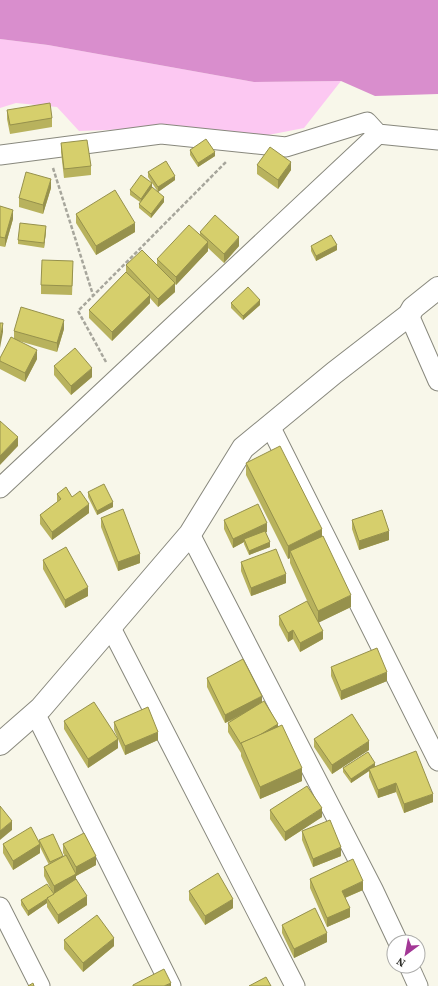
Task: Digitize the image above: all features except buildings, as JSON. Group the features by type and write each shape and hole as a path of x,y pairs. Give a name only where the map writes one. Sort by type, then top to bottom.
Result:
{"main road":[{"path":"0,744 35,713 190,534 243,448 334,373 409,315 413,308 438,288"}],"street":[{"path":"0,155 161,134 286,147 367,122 378,134 438,140"},
{"path":"0,488 378,134"},
{"path":"409,315 438,381"},
{"path":"270,426 438,761"},
{"path":"190,534 370,884 394,934"},
{"path":"110,626 295,986"},
{"path":"35,713 171,986"},
{"path":"0,907 40,986"},
{"path":"413,974 418,986"}],"path":[{"path":"116,380 78,310 245,143"},
{"path":"47,148 93,295"}],"shaded area":[{"path":"0,0 438,0 438,94 375,96 341,81 254,82 48,45 0,39"},
{"path":"0,39 48,45 254,82 341,81 304,128 263,136 188,127 79,131 57,107 16,103 0,108"}]}
